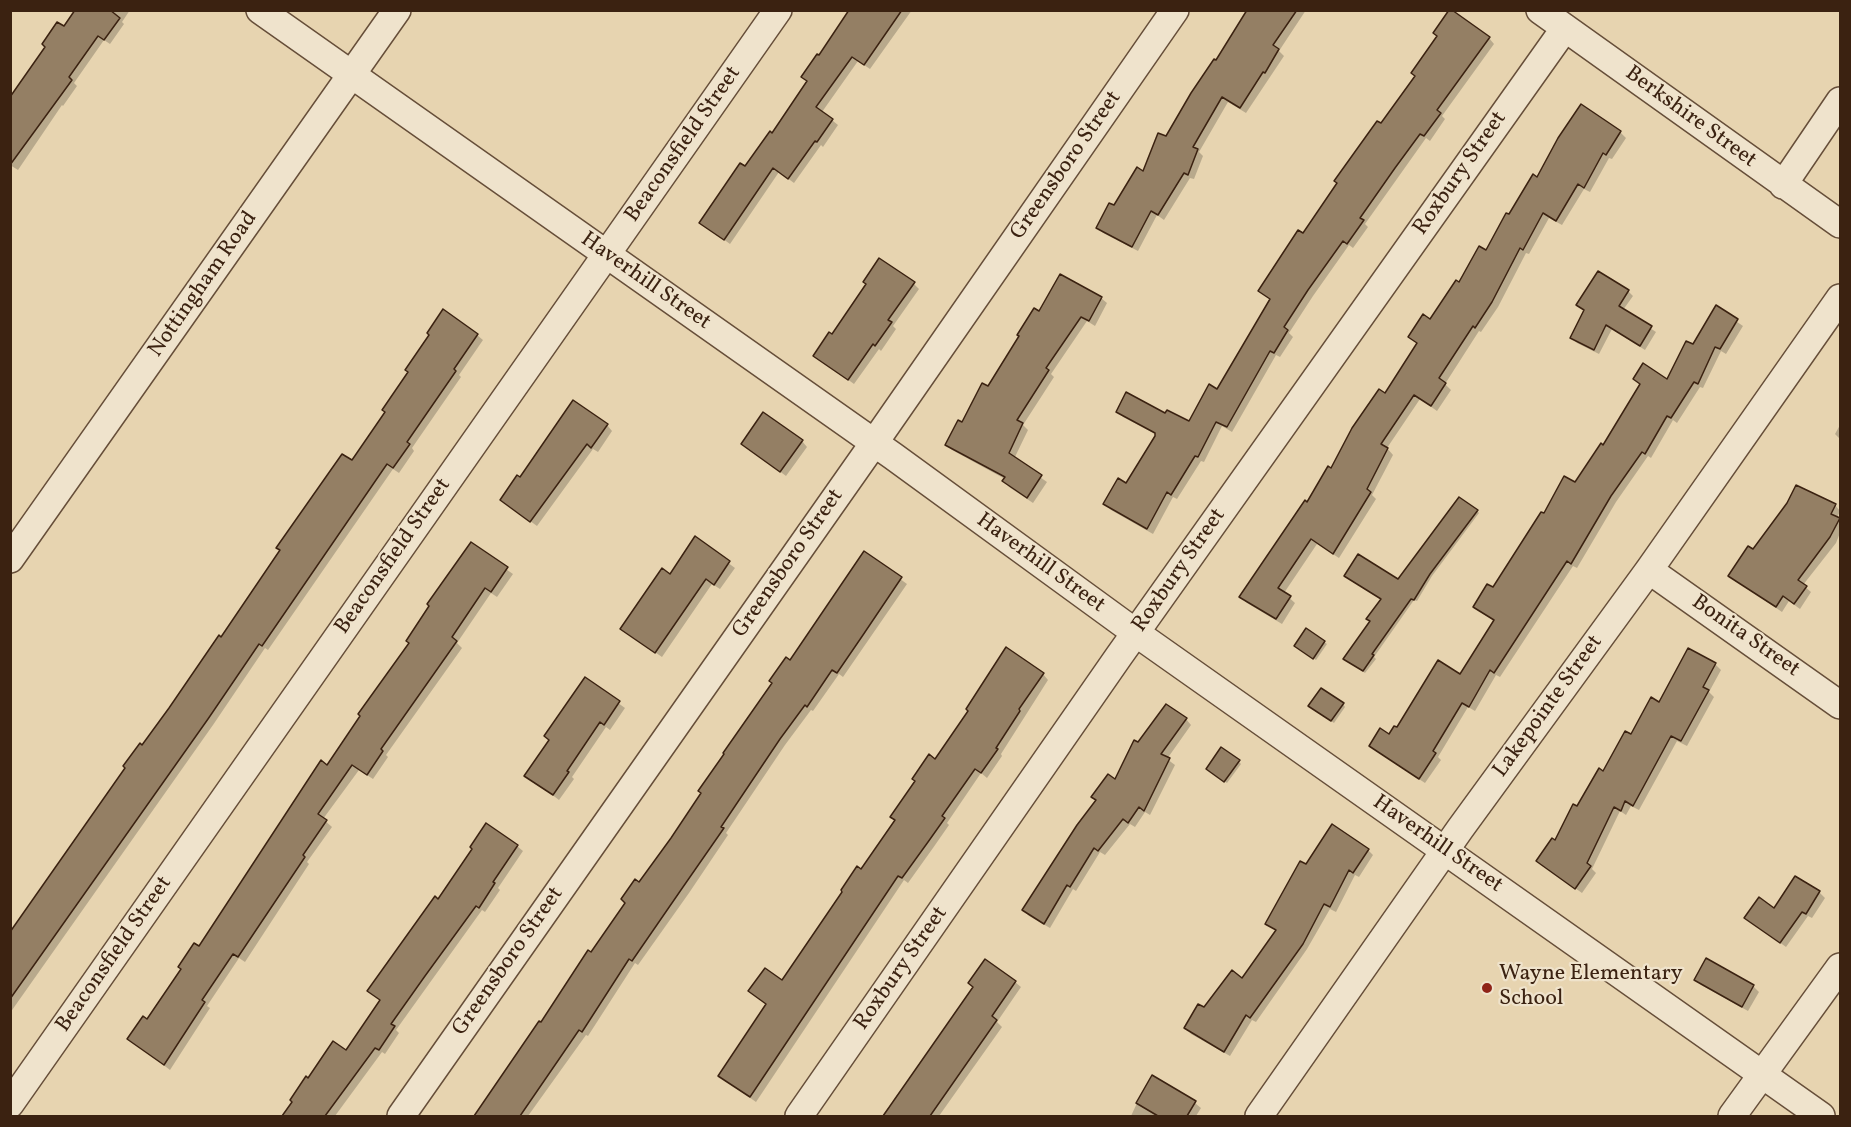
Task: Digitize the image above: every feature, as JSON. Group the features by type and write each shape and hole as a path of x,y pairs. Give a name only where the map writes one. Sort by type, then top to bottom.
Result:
{"street":[{"name":"Haverhill Street","path":"260,10 874,443 1136,633 1821,1116"},
{"name":"Nottingham Road","path":"10,559 397,10"},
{"name":"Beaconsfield Street","path":"10,1105 778,10"},
{"name":"Greensboro Street","path":"401,1116 874,443 1174,10"},
{"name":"Berkshire Street","path":"1540,10 1782,185 1840,224"},
{"name":"Roxbury Street","path":"799,1116 1136,633 1565,28"},
{"path":"1782,185 1840,101"},
{"name":"Lakepointe Street","path":"1259,1116 1445,851 1649,570 1840,298"},
{"name":"Bonita Street","path":"1649,570 1840,705"},
{"path":"1732,1116 1840,967"},
{"path":"10,1105 25,1116"}],"building":[{"path":"75,10 110,10 120,18 104,40 98,36 69,77 72,80 10,165 10,97 45,47 42,44 57,22 64,26"},
{"path":"849,10 902,10 864,65 852,57 816,107 833,119 817,142 815,141 788,179 773,168 724,240 699,223 740,163 745,166 770,131 772,133 807,81 801,77 817,54 819,55"},
{"path":"1247,10 1297,10 1273,45 1279,49 1265,73 1263,72 1240,108 1222,97 1193,147 1198,149 1188,175 1184,173 1158,215 1151,211 1132,247 1096,228 1109,203 1114,205 1137,167 1143,171 1158,133 1166,136 1191,93 1214,59 1216,60"},
{"path":"1449,10 1490,37 1437,110 1441,113 1424,136 1420,134 1360,218 1364,220 1347,244 1343,241 1308,290 1284,327 1288,330 1274,353 1270,351 1227,427 1216,422 1198,457 1195,456 1171,495 1167,492 1147,529 1103,504 1118,478 1126,483 1155,436 1155,433 1116,412 1126,392 1165,413 1167,410 1189,421 1209,384 1217,389 1270,299 1258,291 1298,230 1303,233 1337,183 1334,181 1377,121 1381,123 1415,76 1411,73 1437,36 1433,33"},
{"path":"1581,104 1621,131 1606,155 1603,153 1584,188 1578,184 1556,221 1543,213 1523,250 1520,248 1492,302 1475,328 1473,326 1439,378 1446,383 1431,406 1414,395 1381,444 1388,448 1367,489 1371,492 1333,554 1311,539 1278,588 1291,596 1276,619 1239,597 1305,500 1307,502 1328,466 1331,468 1352,428 1379,389 1385,393 1417,343 1408,337 1423,314 1430,319 1456,280 1459,282 1479,246 1486,250 1506,213 1509,214 1533,174 1537,177 1558,138"},
{"path":"879,258 915,282 888,320 892,322 875,346 873,344 848,380 813,356 829,332 832,334 866,284 863,282"},
{"path":"1598,271 1629,290 1619,306 1652,326 1640,346 1606,325 1594,350 1570,338 1584,310 1576,305"},
{"path":"1060,274 1102,297 1089,321 1081,317 1046,368 1049,370 1017,420 1023,423 1009,453 1042,475 1027,498 1002,481 1005,477 945,445 958,420 962,422 982,383 988,386 1034,308 1039,311"},
{"path":"1716,305 1738,319 1720,349 1715,347 1698,384 1694,382 1671,418 1667,416 1645,454 1642,452 1611,496 1571,564 1567,561 1494,673 1490,670 1469,707 1462,703 1433,751 1436,753 1419,779 1369,746 1380,728 1389,734 1394,726 1397,727 1438,660 1460,674 1494,620 1473,607 1487,584 1493,587 1541,512 1544,513 1564,476 1575,482 1601,443 1603,445 1640,384 1633,379 1643,363 1667,379 1686,341 1693,344"},
{"path":"443,309 478,334 454,369 456,371 407,442 410,444 393,468 387,464 262,646 259,644 10,999 10,932 125,768 123,766 140,743 142,745 219,635 221,637 280,550 276,548 342,454 352,460 385,412 382,410 408,372 405,370 429,335 427,333"},
{"path":"573,400 608,424 591,448 587,444 530,522 500,500 517,475 520,477"},
{"path":"763,412 803,440 780,472 741,444"},
{"path":"1796,485 1836,504 1831,514 1840,518 1830,537 1798,580 1807,586 1794,604 1783,596 1776,607 1728,576 1748,546 1753,549 1787,503"},
{"path":"1459,497 1478,510 1430,574 1414,600 1411,599 1372,654 1374,655 1363,671 1343,659 1370,621 1366,619 1381,599 1344,576 1358,554 1398,579"},
{"path":"695,536 730,561 714,585 706,579 655,653 620,629 662,568 670,574"},
{"path":"471,542 508,567 491,592 485,588 452,637 457,641 381,749 383,751 367,775 352,765 318,814 327,820 303,855 305,857 238,957 233,954 202,1000 205,1002 164,1065 127,1039 143,1016 147,1019 181,969 178,967 194,943 199,946 321,760 327,765 360,716 358,714 409,643 406,641 429,606 427,604"},
{"path":"864,551 902,577 837,673 832,670 807,707 805,705 780,739 721,827 724,828 632,961 629,959 582,1032 579,1030 520,1116 474,1116 539,1021 541,1022 588,950 591,952 625,903 621,899 635,879 639,882 671,838 701,793 698,791 772,683 769,681 786,657 790,660"},
{"path":"1306,628 1325,641 1313,659 1294,646"},
{"path":"1006,647 1044,673 1019,709 1020,711 996,748 998,749 981,773 975,769 942,816 945,818 928,842 902,878 898,876 750,1097 718,1076 766,1004 748,991 765,968 782,980 857,866 861,869 895,820 890,817 915,781 912,779 929,754 935,759 968,711 966,709"},
{"path":"1688,648 1716,663 1703,687 1709,690 1681,741 1671,736 1633,806 1625,801 1621,811 1614,807 1587,863 1591,866 1575,889 1536,861 1552,838 1555,840 1573,804 1577,806 1599,768 1603,771 1625,731 1631,734 1651,697 1659,702"},
{"path":"585,677 620,701 604,725 600,722 553,795 524,776 549,740 544,736"},
{"path":"1321,688 1344,703 1331,721 1308,706"},
{"path":"1166,704 1187,718 1161,754 1170,758 1144,811 1139,807 1128,823 1123,819 1098,851 1094,848 1070,887 1067,885 1044,924 1022,910 1077,825 1096,800 1091,797 1108,774 1115,779 1134,740 1138,742"},
{"path":"1221,747 1240,760 1224,782 1206,769"},
{"path":"486,823 518,845 479,908 476,906 391,1024 395,1026 379,1050 375,1048 325,1116 282,1116 306,1076 308,1078 333,1041 346,1050 380,1000 367,991 435,896 438,899 472,849 470,847"},
{"path":"1332,824 1369,849 1353,873 1349,870 1330,907 1324,904 1303,944 1250,1018 1246,1015 1224,1052 1184,1028 1198,1004 1204,1007 1232,970 1242,978 1276,930 1265,924 1300,861 1306,864"},
{"path":"1795,876 1820,891 1806,914 1802,912 1780,943 1744,918 1759,897 1774,908"},
{"path":"1706,958 1754,985 1742,1007 1694,980"},
{"path":"985,959 1016,981 992,1016 997,1020 930,1116 883,1116 973,987 968,983"},
{"path":"1152,1075 1196,1101 1187,1116 1158,1116 1136,1103"}],"place":[{"name":"Wayne Elementary School","path":"1487,988"}]}
